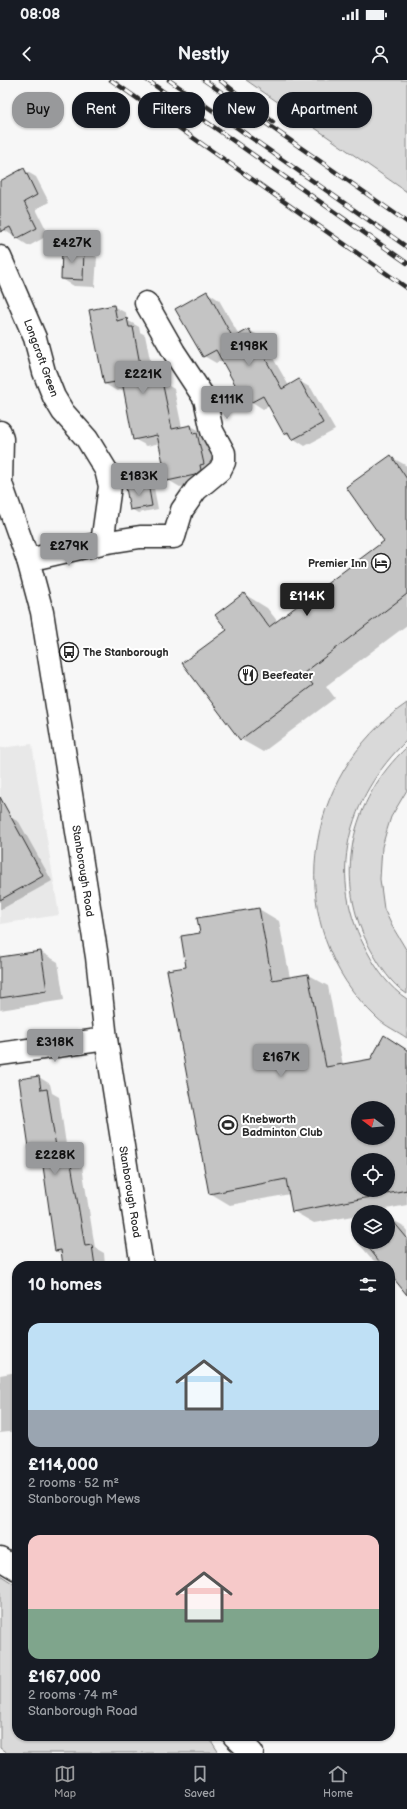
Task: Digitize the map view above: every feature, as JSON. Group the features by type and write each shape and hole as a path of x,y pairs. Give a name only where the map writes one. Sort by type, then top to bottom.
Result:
{"main road":[{"name":"Longcroft Green","path":"0,257 34,338 44,372 54,397 63,412 90,444 106,470 110,486 102,543"},
{"path":"28,560 102,543 140,537 174,537 182,510 196,490 220,470 224,462 224,453 212,432 206,400 174,352 146,303"},
{"name":"Stanborough Road","path":"0,432 2,439 0,482 28,560 42,612 95,949 106,1039 141,1261"},
{"path":"0,1054 106,1039"},
{"path":"0,1559 12,1566"},
{"path":"239,1741 252,1753"},
{"path":"256,1753 257,1741"}],"shaded area":[{"path":"246,80 407,80 407,192 315,128 372,128 372,92 277,92 277,102 269,96 269,92 263,92"},
{"path":"407,703 407,740 386,763 370,787 357,813 349,840 346,868 348,896 355,924 368,953 384,978 395,990 407,999 407,1038 380,1021 346,982 326,941 316,898 316,854 325,811 344,770 371,734"},
{"path":"32,744 59,915 0,924 0,748"},
{"path":"407,747 407,790 391,817 386,833 382,847 380,879 384,909 407,951 407,994 391,980 371,950 359,923 352,896 350,869 353,842 360,816 372,791 387,768"},
{"path":"0,1575 12,1583 12,1741 211,1741 219,1753 7,1753 0,1748"}],"building":[{"path":"24,168 37,195 24,202 37,228 16,239 10,227 0,232 0,181"},
{"path":"62,248 84,249 83,280 61,279"},
{"path":"207,291 233,338 249,329 282,389 299,379 323,423 292,440 288,432 284,434 263,396 250,403 246,395 242,397 216,350 203,357 175,309"},
{"path":"114,305 117,321 127,318 129,327 133,327 142,375 156,372 158,381 162,381 172,429 191,425 193,434 197,433 204,464 200,465 201,470 195,475 167,481 157,435 133,440 122,381 104,384 89,310"},
{"path":"391,455 407,479 407,594 304,673 313,685 240,740 182,663 227,630 215,615 244,593 269,627 384,541 346,487"},
{"path":"148,483 152,506 130,510 126,488"},
{"path":"0,797 43,876 0,900"},
{"path":"259,908 272,980 308,974 326,1067 371,1059 384,1035 407,1050 407,1190 395,1192 395,1153 351,1153 351,1197 370,1197 292,1212 286,1179 209,1194 167,970 186,967 181,936 200,933 197,918"},
{"path":"41,951 47,991 0,998 0,957"},
{"path":"39,1076 41,1090 47,1089 56,1147 60,1146 61,1160 70,1158 85,1246 92,1245 94,1261 62,1261 61,1250 55,1251 42,1159 31,1161 19,1079"},
{"path":"395,1223 407,1238 407,1295 395,1280 395,1261 379,1261 370,1249 395,1249"}],"railway":[{"path":"111,80 407,288"},
{"path":"147,80 407,263"},
{"path":"169,80 407,247"},
{"path":"204,80 407,222"},
{"path":"220,80 273,122"}],"place":[{"name":"Premier Inn","path":"381,563"},
{"name":"The Stanborough","path":"69,652"},
{"name":"Beefeater","path":"248,675"},
{"name":"Knebworth Badminton Club","path":"228,1125"}]}
